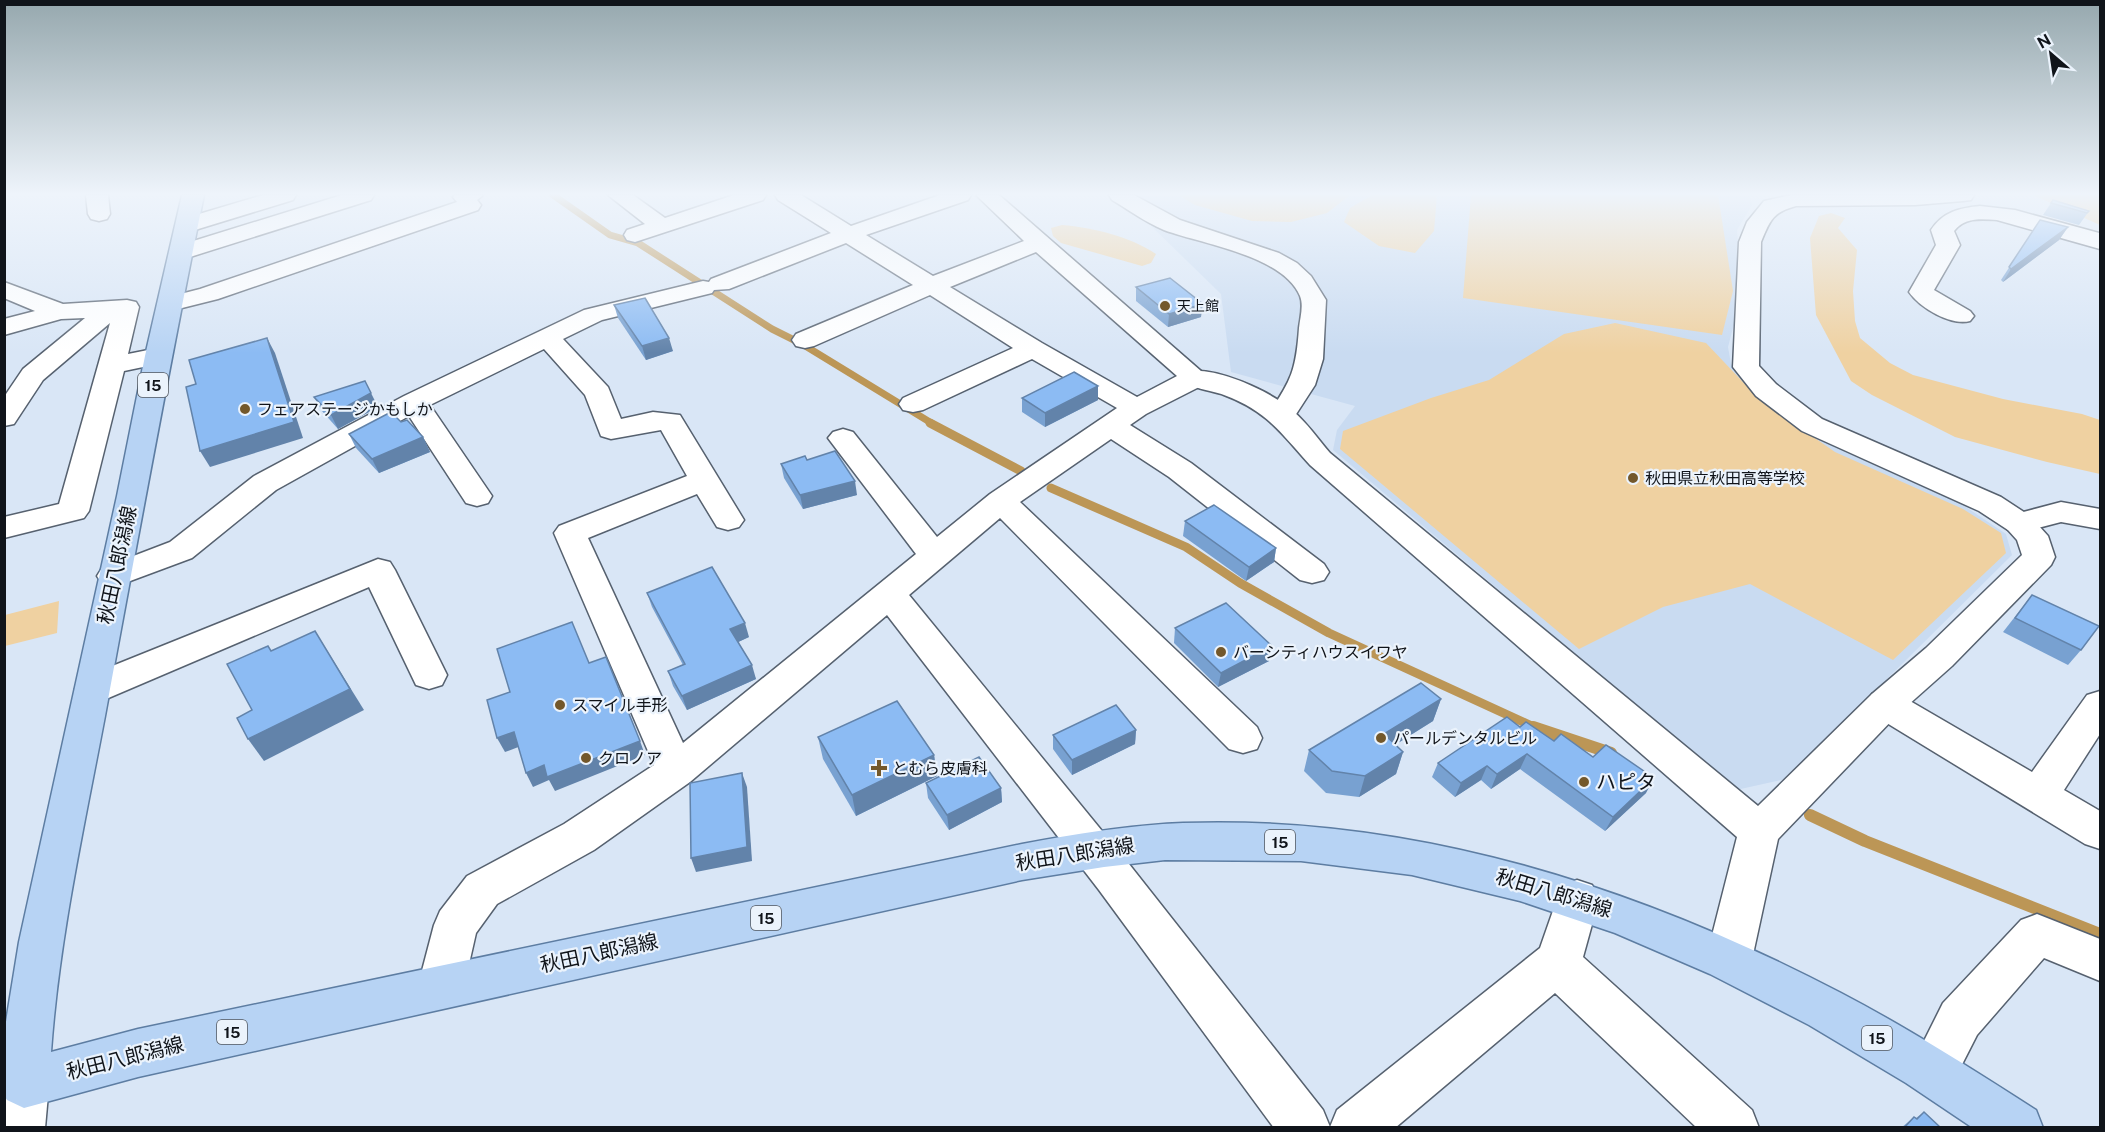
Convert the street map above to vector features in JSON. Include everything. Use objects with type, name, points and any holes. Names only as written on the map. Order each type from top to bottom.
[{"type":"main road","name":"秋田八郎潟線","points":[[183,248],[158,356],[132,496],[41,942],[16,1100],[150,1050],[1022,862],[1092,849],[1161,842],[1239,840],[1350,846],[1406,854],[1466,866],[1632,918],[1729,959],[1822,1007],[1933,1071],[2018,1128]]},
{"type":"street","points":[[170,304],[209,294],[344,248]]},
{"type":"street","points":[[114,576],[181,550],[265,483],[414,402],[593,315],[712,286],[813,248]]},
{"type":"street","points":[[871,248],[1033,349],[1123,417],[1180,470],[1312,572]]},
{"type":"street","points":[[806,340],[1027,248]]},
{"type":"street","points":[[1045,248],[1195,378],[1219,383],[1246,395],[1281,416],[1320,459],[1759,831]]},
{"type":"street","points":[[1242,248],[1270,257],[1288,268],[1313,297],[1311,367],[1304,385],[1281,416]]},
{"type":"street","points":[[1729,959],[1759,831],[1885,704],[1939,657],[2039,557],[2032,536],[2019,523],[1990,504],[1812,425],[1766,390],[1746,367],[1750,248]]},
{"type":"street","points":[[1946,248],[1921,292],[1961,316]]},
{"type":"street","points":[[4,289],[60,312]]},
{"type":"street","points":[[4,327],[60,312],[127,308],[72,511],[4,528]]},
{"type":"street","points":[[4,418],[33,375],[111,309]]},
{"type":"street","points":[[547,337],[598,393],[611,430],[653,421],[670,421],[728,520]]},
{"type":"street","points":[[913,404],[1033,349]]},
{"type":"street","points":[[111,365],[158,356]]},
{"type":"street","points":[[4,384],[33,375]]},
{"type":"street","points":[[441,986],[456,925],[482,890],[579,837],[676,771],[1001,501],[1123,417],[1195,378]]},
{"type":"street","points":[[414,402],[477,496]]},
{"type":"street","points":[[843,438],[934,555]]},
{"type":"street","points":[[676,771],[570,533],[704,480]]},
{"type":"street","points":[[1001,501],[1243,738]]},
{"type":"street","points":[[2019,523],[2061,512],[2100,519]]},
{"type":"street","points":[[93,689],[378,570],[429,675]]},
{"type":"street","points":[[890,595],[1092,849],[1305,1128]]},
{"type":"street","points":[[1885,704],[2100,832]]},
{"type":"street","points":[[2039,794],[2100,705]]},
{"type":"street","points":[[1355,1128],[1556,963],[1562,953],[1577,899]]},
{"type":"street","points":[[1933,1071],[1960,1019],[2037,934],[2100,960]]},
{"type":"street","points":[[1556,963],[1734,1128]]},
{"type":"shaded area","points":[[1078,248],[1146,248],[1156,254],[1151,263],[1142,266]]},
{"type":"shaded area","name":"秋田県立秋田高等学校","points":[[1174,248],[1738,248],[1742,293],[1728,347],[1731,364],[1763,400],[1834,447],[1963,505],[2006,534],[2012,555],[1786,779],[1736,790],[1333,450],[1337,430],[1355,406],[1231,372],[1221,294]]},
{"type":"shaded area","points":[[1388,248],[1419,248],[1415,253]]},
{"type":"shaded area","points":[[1467,248],[1726,248],[1733,291],[1722,335],[1463,298]]},
{"type":"shaded area","points":[[1811,248],[1855,248],[1857,250],[1853,291],[1855,321],[1860,338],[1890,363],[1913,375],[2003,399],[2082,414],[2100,420],[2100,474],[1955,437],[1872,395],[1851,381],[1816,315]]},
{"type":"shaded area","points":[[1615,323],[1706,343],[1760,400],[1835,452],[1963,509],[2001,533],[2006,553],[1893,660],[1750,584],[1663,607],[1579,649],[1340,449],[1343,431],[1431,398],[1489,380],[1564,334]]},
{"type":"shaded area","points":[[59,601],[57,633],[5,646],[5,615]]},
{"type":"building","points":[[2022,248],[2040,248],[2011,269],[2009,267]]},
{"type":"building","points":[[1170,278],[1203,304],[1169,314],[1136,287]]},
{"type":"building","points":[[645,298],[669,338],[642,346],[614,305]]},
{"type":"building","points":[[267,338],[294,422],[200,451],[186,387],[196,384],[189,360]]},
{"type":"building","points":[[1074,372],[1098,386],[1045,413],[1022,398]]},
{"type":"building","points":[[365,381],[371,393],[331,415],[314,397]]},
{"type":"building","points":[[391,412],[401,422],[407,420],[423,437],[372,459],[349,434]]},
{"type":"building","points":[[835,451],[855,481],[800,495],[781,464],[805,456],[807,460]]},
{"type":"building","points":[[1214,505],[1276,548],[1249,567],[1185,521]]},
{"type":"building","points":[[712,567],[745,623],[730,629],[752,665],[682,696],[668,671],[685,664],[647,593]]},
{"type":"building","points":[[2032,595],[2099,626],[2081,650],[2015,618]]},
{"type":"building","name":"バーシティハウスイワヤ","points":[[1226,603],[1272,646],[1221,673],[1175,628]]},
{"type":"building","points":[[572,622],[589,663],[606,657],[640,741],[547,777],[544,765],[526,773],[514,732],[497,738],[487,700],[510,692],[497,649]]},
{"type":"building","points":[[315,631],[350,689],[248,739],[237,718],[252,710],[227,664],[268,646],[271,651]]},
{"type":"building","points":[[1421,683],[1441,699],[1384,734],[1403,752],[1365,776],[1332,771],[1309,750]]},
{"type":"building","name":"とむら皮膚科","points":[[897,701],[934,755],[852,795],[818,737]]},
{"type":"building","points":[[1116,705],[1136,730],[1072,760],[1053,735]]},
{"type":"building","points":[[1507,717],[1520,727],[1526,722],[1554,741],[1561,734],[1593,757],[1606,745],[1654,778],[1613,817],[1527,754],[1497,774],[1487,766],[1461,783],[1438,763]]},
{"type":"building","points":[[979,757],[1001,788],[947,815],[926,783]]},
{"type":"building","points":[[742,773],[747,847],[691,858],[690,783]]},
{"type":"building","points":[[1924,1112],[1941,1128],[1904,1128],[1914,1117],[1917,1119]]},
{"type":"waterway","points":[[646,248],[772,329],[796,341]]},
{"type":"waterway","points":[[807,347],[933,424]]},
{"type":"waterway","points":[[930,423],[1021,471]]},
{"type":"waterway","points":[[1051,488],[1186,547],[1240,583],[1329,633],[1536,728]]},
{"type":"waterway","points":[[1536,728],[1611,753]]},
{"type":"waterway","points":[[1810,815],[1865,841],[2100,934]]},
{"type":"place","name":"天上館","points":[[1165,306]]},
{"type":"place","name":"フェアステージかもしか","points":[[245,409]]},
{"type":"place","name":"秋田県立秋田高等学校","points":[[1633,478]]},
{"type":"place","name":"バーシティハウスイワヤ","points":[[1221,652]]},
{"type":"place","name":"スマイル手形","points":[[560,705]]},
{"type":"place","name":"パールデンタルビル","points":[[1381,738]]},
{"type":"place","name":"クロノア","points":[[586,758]]},
{"type":"place","name":"とむら皮膚科","points":[[879,768]]},
{"type":"place","name":"ハピタ","points":[[1584,782]]}]
